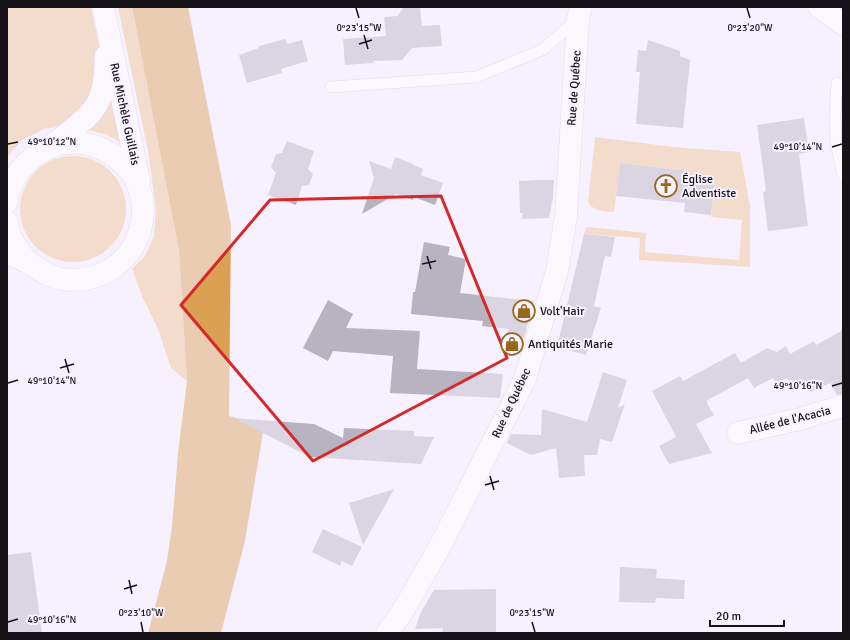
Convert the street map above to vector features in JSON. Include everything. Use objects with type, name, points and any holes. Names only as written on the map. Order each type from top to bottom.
[{"type":"street","name":"Rue Michèle Guillais","points":[[7,252],[29,263],[42,272],[60,279],[78,280],[96,277],[113,269],[125,258],[141,231],[143,215],[142,200],[103,7]]},
{"type":"street","points":[[819,7],[843,24]]},
{"type":"street","name":"Rue de Québec","points":[[387,633],[401,614],[438,550],[525,379],[557,272],[566,216],[580,13]]},
{"type":"street","name":"Rue Michèle Guillais","points":[[7,197],[14,179],[23,166],[76,127],[97,106],[101,95],[105,72],[107,29]]},
{"type":"street","name":"Rue Michèle Guillais","points":[[49,148],[68,143],[89,144],[108,151],[124,164],[136,180],[142,200]]},
{"type":"street","name":"Rue Michèle Guillais","points":[[7,222],[8,231],[16,248],[29,263]]},
{"type":"street","name":"Allée de l'Acacia","points":[[738,433],[800,419],[843,406]]},
{"type":"lane","points":[[331,87],[476,77],[542,50],[580,13]]},
{"type":"lane","points":[[837,83],[835,115],[836,143],[843,175]]},
{"type":"highlighted area","points":[[441,196],[507,358],[313,461],[181,305],[270,200]]},
{"type":"shaded area","points":[[7,7],[91,7],[100,51],[90,99],[65,126],[44,129],[22,140],[7,157]]},
{"type":"shaded area","points":[[118,7],[132,7],[179,251],[187,381],[171,368],[158,329],[142,296],[132,269],[145,256],[154,236],[156,209],[148,151]]},
{"type":"shaded area","points":[[132,7],[188,7],[231,225],[229,416],[264,426],[245,541],[221,633],[148,633],[167,561],[187,381],[179,251]]},
{"type":"shaded area","points":[[114,83],[127,146],[107,135],[88,130]]},
{"type":"shaded area","points":[[595,137],[674,147],[740,152],[750,206],[750,267],[639,260],[640,238],[584,234],[586,228],[589,227],[646,233],[645,252],[739,260],[742,220],[711,217],[715,177],[688,174],[688,171],[620,163],[614,212],[593,208],[588,202]]},
{"type":"shaded area","points":[[73,156],[93,160],[111,171],[122,189],[126,209],[122,229],[111,247],[93,258],[73,262],[53,258],[35,247],[24,229],[20,209],[24,189],[35,171],[53,160]]},
{"type":"building","points":[[404,7],[420,7],[422,26],[440,25],[442,46],[412,48],[402,60],[373,61],[373,63],[345,65],[343,39],[386,36],[384,17],[397,16]]},
{"type":"building","points":[[285,39],[287,44],[302,40],[308,61],[281,69],[282,73],[247,83],[239,55],[259,48],[259,46]]},
{"type":"building","points":[[648,40],[680,51],[680,56],[690,60],[683,128],[636,124],[640,72],[636,72],[638,50],[646,51]]},
{"type":"building","points":[[804,118],[809,152],[799,154],[808,226],[768,231],[763,192],[766,191],[757,125]]},
{"type":"building","points":[[287,141],[314,151],[308,169],[313,174],[309,185],[302,186],[296,205],[268,195],[276,173],[271,167],[276,154],[282,153]]},
{"type":"building","points":[[395,157],[423,169],[421,175],[443,183],[435,205],[414,197],[413,200],[396,194],[362,214],[374,178],[369,161],[391,169]]},
{"type":"building","name":"Église Adventiste","points":[[620,163],[688,171],[688,174],[715,177],[711,215],[684,212],[685,203],[616,196]]},
{"type":"building","points":[[554,180],[553,198],[549,218],[522,219],[523,213],[520,213],[519,181]]},
{"type":"building","points":[[584,234],[615,237],[611,257],[605,256],[594,306],[601,308],[586,355],[557,347]]},
{"type":"building","points":[[424,242],[450,247],[448,255],[466,259],[460,293],[534,301],[524,338],[507,333],[509,329],[482,326],[483,321],[411,314],[413,292],[415,292]]},
{"type":"building","points":[[328,300],[353,314],[346,328],[420,331],[417,369],[503,374],[500,398],[390,393],[393,356],[333,351],[328,361],[303,348]]},
{"type":"building","points":[[843,330],[843,394],[837,395],[830,383],[811,392],[806,382],[793,389],[787,378],[776,384],[773,378],[754,388],[748,378],[706,401],[714,415],[696,424],[712,453],[669,464],[659,446],[676,437],[652,391],[680,376],[683,381],[735,353],[741,363],[767,348],[777,352],[786,346],[790,354],[814,341],[816,345]]},
{"type":"building","points":[[603,372],[627,380],[618,408],[625,404],[612,442],[600,439],[597,455],[584,455],[585,476],[559,478],[556,448],[531,455],[507,443],[511,434],[541,435],[542,409],[587,422]]},
{"type":"building","points":[[234,418],[314,424],[343,438],[344,428],[414,431],[414,436],[434,437],[421,464],[310,457]]},
{"type":"building","points":[[394,489],[363,545],[349,503]]},
{"type":"building","points":[[323,529],[362,547],[352,566],[342,561],[340,566],[312,552]]},
{"type":"building","points":[[31,552],[42,633],[7,633],[7,555]]},
{"type":"building","points":[[620,567],[657,569],[656,578],[685,580],[684,599],[656,598],[655,603],[619,602]]},
{"type":"building","points":[[496,589],[496,633],[442,633],[443,628],[415,629],[421,612],[434,590]]},
{"type":"place","name":"Église Adventiste","points":[[666,186]]},
{"type":"place","name":"Volt'Hair","points":[[524,311]]},
{"type":"place","name":"Antiquités Marie","points":[[512,344]]}]
